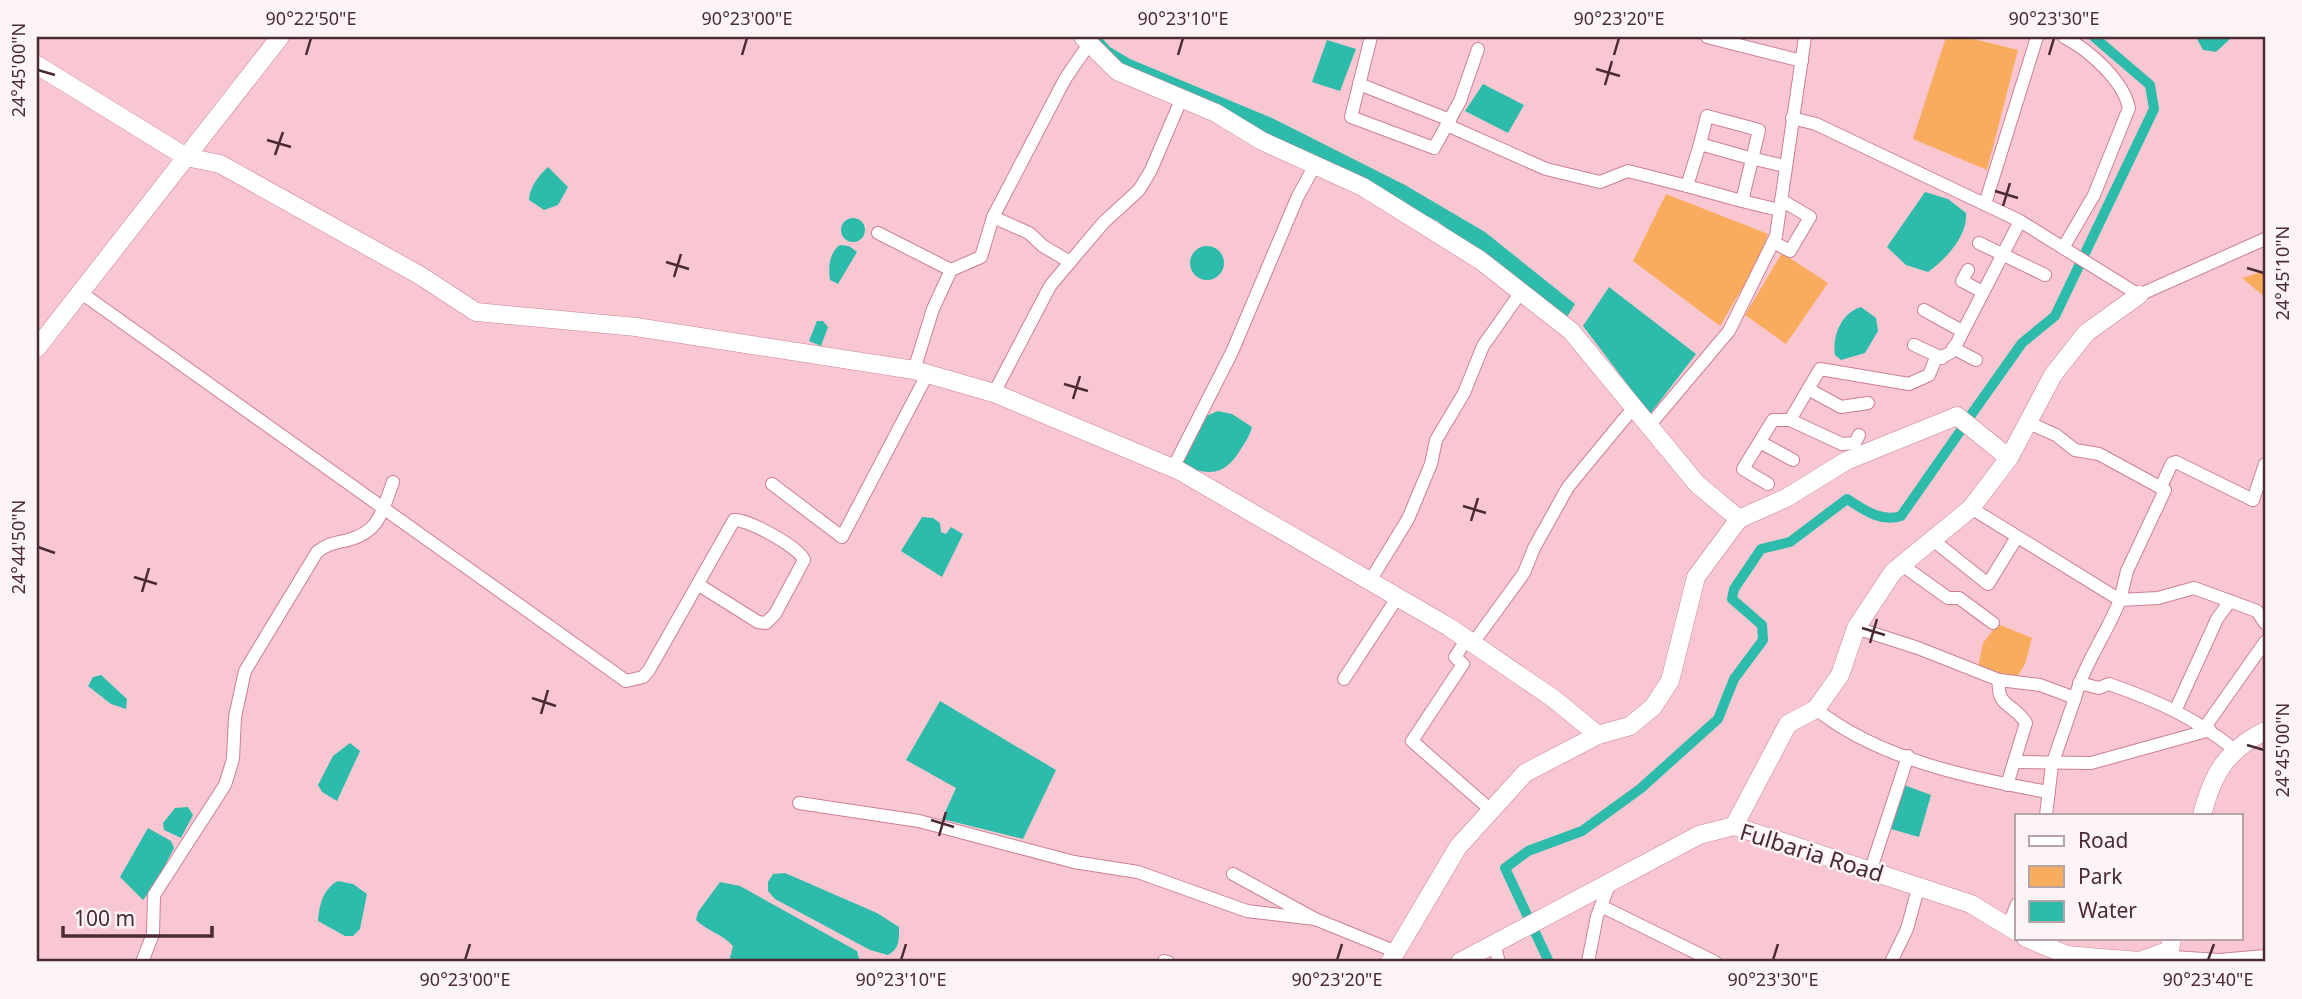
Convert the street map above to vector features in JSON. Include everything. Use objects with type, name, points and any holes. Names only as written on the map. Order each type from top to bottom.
[{"type":"street","points":[[37,348],[280,37]]},
{"type":"street","points":[[1371,37],[1351,117],[1434,148],[1460,101],[1478,49]]},
{"type":"street","points":[[1707,37],[1802,61]]},
{"type":"street","points":[[1649,426],[1729,331],[1773,242],[1805,37]]},
{"type":"street","points":[[1985,204],[2037,37]]},
{"type":"street","points":[[2063,248],[2094,195],[2129,108],[2127,98],[2113,78],[2064,37]]},
{"type":"street","points":[[772,484],[842,537],[921,372],[933,309],[951,270],[963,262],[982,257],[993,217],[1086,40],[1116,71],[1216,113],[1262,141],[1374,195],[1480,260],[1571,331],[1697,484],[1739,519]]},
{"type":"street","points":[[37,65],[186,157],[220,164],[421,276],[476,312],[636,327],[921,372],[994,393],[1172,468],[1470,641],[1554,699],[1598,736]]},
{"type":"street","points":[[1359,84],[1448,122],[1546,169],[1600,182],[1628,171],[1742,201],[1780,205],[1810,217],[1790,251],[1773,242]]},
{"type":"street","points":[[994,393],[1050,286],[1104,222],[1139,190],[1181,100]]},
{"type":"street","points":[[1687,186],[1707,117],[1759,130],[1742,201]]},
{"type":"street","points":[[1792,118],[1816,124],[2020,220],[2138,295]]},
{"type":"street","points":[[1700,144],[1785,166]]},
{"type":"street","points":[[1172,468],[1232,352],[1298,196],[1315,165]]},
{"type":"street","points":[[993,217],[1029,233],[1043,246],[1070,262]]},
{"type":"street","points":[[1790,420],[1820,369],[1909,384],[1929,375],[1935,360],[1942,358],[1953,348],[2020,220]]},
{"type":"street","points":[[878,233],[951,270]]},
{"type":"street","points":[[1734,826],[1788,724],[1816,709],[1840,675],[1856,628],[1893,572],[1971,508],[2009,458],[2053,375],[2086,333],[2138,295],[2265,239]]},
{"type":"street","points":[[1979,243],[2045,275]]},
{"type":"street","points":[[1968,270],[1962,281],[1983,292]]},
{"type":"street","points":[[80,292],[626,681],[643,677],[649,670],[734,520],[745,521],[790,546],[800,552],[804,560],[775,614],[766,623],[758,622],[699,585]]},
{"type":"street","points":[[1370,581],[1408,519],[1431,464],[1436,440],[1464,393],[1483,346],[1521,292]]},
{"type":"street","points":[[1924,310],[1962,331]]},
{"type":"street","points":[[1914,345],[1942,358]]},
{"type":"street","points":[[1953,348],[1976,360]]},
{"type":"street","points":[[1808,390],[1841,407],[1868,403]]},
{"type":"street","points":[[1492,811],[1412,741],[1463,664],[1455,657],[1524,573],[1534,548],[1568,487],[1634,407]]},
{"type":"street","points":[[1233,874],[1392,957],[1458,847],[1525,773],[1598,736],[1630,726],[1659,699],[1670,681],[1696,577],[1739,519],[1786,498],[1846,461],[1957,416],[2009,458]]},
{"type":"street","points":[[1768,484],[1743,469],[1773,420],[1790,420],[1842,444],[1854,443],[1858,435]]},
{"type":"street","points":[[2029,423],[2053,433],[2075,450],[2099,454],[2165,491],[2127,570],[2120,600],[2106,635],[2079,684],[2052,765],[2046,814]]},
{"type":"street","points":[[1760,442],[1793,460]]},
{"type":"street","points":[[2161,487],[2172,463],[2176,462],[2253,500],[2265,464]]},
{"type":"street","points":[[142,962],[153,934],[154,895],[225,785],[233,759],[235,717],[245,671],[317,552],[327,544],[365,535],[374,528],[393,482]]},
{"type":"street","points":[[1971,508],[2120,600],[2158,598],[2194,588],[2256,611],[2265,623]]},
{"type":"street","points":[[1934,541],[1988,584],[2017,537]]},
{"type":"street","points":[[1902,565],[1948,598],[1959,598],[1993,623]]},
{"type":"street","points":[[1344,679],[1397,598]]},
{"type":"street","points":[[2176,709],[2217,620],[2230,601]]},
{"type":"street","points":[[1856,628],[1918,648],[1999,680],[2040,685],[2076,698]]},
{"type":"street","points":[[2014,762],[2080,764],[2114,758],[2208,729],[2265,642]]},
{"type":"street","points":[[1999,680],[1998,693],[2003,702],[2026,723],[2007,785]]},
{"type":"street","points":[[2079,684],[2099,688],[2109,684],[2176,709],[2234,749]]},
{"type":"street","points":[[1816,709],[1844,731],[1908,756],[2007,785],[2049,792]]},
{"type":"street","points":[[2202,814],[2209,789],[2234,749],[2265,731]]},
{"type":"street","points":[[1871,869],[1908,756]]},
{"type":"street","points":[[799,803],[919,821],[1074,862],[1138,872],[1247,911],[1315,919]]},
{"type":"street","name":"Fulbaria Road","points":[[1460,962],[1699,835],[1734,826],[1971,904],[2012,929]]},
{"type":"street","points":[[1588,962],[1601,906],[1610,883]]},
{"type":"street","points":[[1891,962],[1907,929],[1919,885]]},
{"type":"street","points":[[1601,906],[1718,962]]},
{"type":"street","points":[[2031,940],[2067,955],[2100,960],[2140,961],[2171,944],[2173,957],[2219,960],[2265,956]]},
{"type":"street","points":[[1494,944],[1499,962]]},
{"type":"green space","points":[[1946,37],[1966,37],[2018,50],[1987,170],[1913,139]]},
{"type":"green space","points":[[1666,194],[1768,234],[1759,260],[1720,326],[1633,261]]},
{"type":"green space","points":[[1782,253],[1828,283],[1786,344],[1745,315]]},
{"type":"green space","points":[[2265,271],[2265,297],[2242,278]]},
{"type":"green space","points":[[1998,624],[2032,638],[2025,664],[2017,677],[2005,677],[1978,667],[1983,643]]},
{"type":"water","points":[[1092,37],[1101,37],[1110,47],[1130,59],[1272,118],[1405,185],[1485,232],[1575,304],[1567,317],[1437,221],[1116,62]]},
{"type":"water","points":[[2196,37],[2232,37],[2216,52],[2203,50]]},
{"type":"water","points":[[1327,40],[1356,49],[1340,91],[1312,82]]},
{"type":"water","points":[[1483,84],[1524,105],[1508,133],[1465,111]]},
{"type":"water","points":[[548,167],[568,187],[558,205],[544,210],[529,200],[535,182]]},
{"type":"water","points":[[1925,192],[1948,199],[1966,213],[1966,222],[1959,239],[1948,254],[1928,272],[1906,265],[1887,247]]},
{"type":"water","points":[[853,218],[864,225],[865,230],[858,241],[853,242],[842,235],[841,230],[848,219]]},
{"type":"water","points":[[840,245],[849,246],[857,252],[838,284],[830,280],[829,265],[831,256]]},
{"type":"water","points":[[1207,246],[1219,251],[1224,263],[1219,275],[1207,280],[1195,275],[1190,263],[1195,251]]},
{"type":"water","points":[[1609,287],[1696,354],[1650,414],[1583,326]]},
{"type":"water","points":[[1861,307],[1876,318],[1878,331],[1865,353],[1841,360],[1835,355],[1834,348],[1839,326],[1848,314]]},
{"type":"water","points":[[817,321],[823,321],[828,327],[821,346],[809,341]]},
{"type":"water","points":[[1218,411],[1232,414],[1252,427],[1239,452],[1227,466],[1214,472],[1199,471],[1181,465],[1206,416]]},
{"type":"water","points":[[922,517],[933,518],[940,523],[941,532],[946,534],[951,527],[963,534],[942,577],[901,551]]},
{"type":"water","points":[[101,675],[127,699],[126,709],[111,704],[88,686],[93,677]]},
{"type":"water","points":[[940,701],[1056,770],[1023,839],[942,819],[956,788],[906,760]]},
{"type":"water","points":[[350,743],[360,751],[337,801],[322,792],[318,785],[333,756]]},
{"type":"water","points":[[1904,785],[1931,795],[1919,837],[1891,829]]},
{"type":"water","points":[[188,807],[193,815],[181,838],[164,830],[163,823],[175,808]]},
{"type":"water","points":[[148,828],[171,841],[174,848],[154,886],[143,900],[120,877]]},
{"type":"water","points":[[785,873],[877,913],[899,927],[899,940],[895,950],[888,955],[870,950],[775,899],[768,891],[768,882],[773,874]]},
{"type":"water","points":[[338,881],[353,884],[367,894],[360,929],[353,936],[345,936],[318,921],[323,898],[329,888]]},
{"type":"water","points":[[720,882],[740,886],[857,951],[860,962],[729,962],[733,946],[696,920],[698,912]]},
{"type":"waterway","points":[[1971,415],[2022,343],[2055,316],[2154,109],[2150,85],[2094,37]]},
{"type":"waterway","points":[[1549,962],[1505,868],[1528,851],[1582,831],[1640,789],[1718,719],[1734,679],[1763,640],[1762,625],[1732,599],[1734,589],[1761,549],[1790,542],[1847,499],[1879,516],[1901,516],[1961,430]]}]
